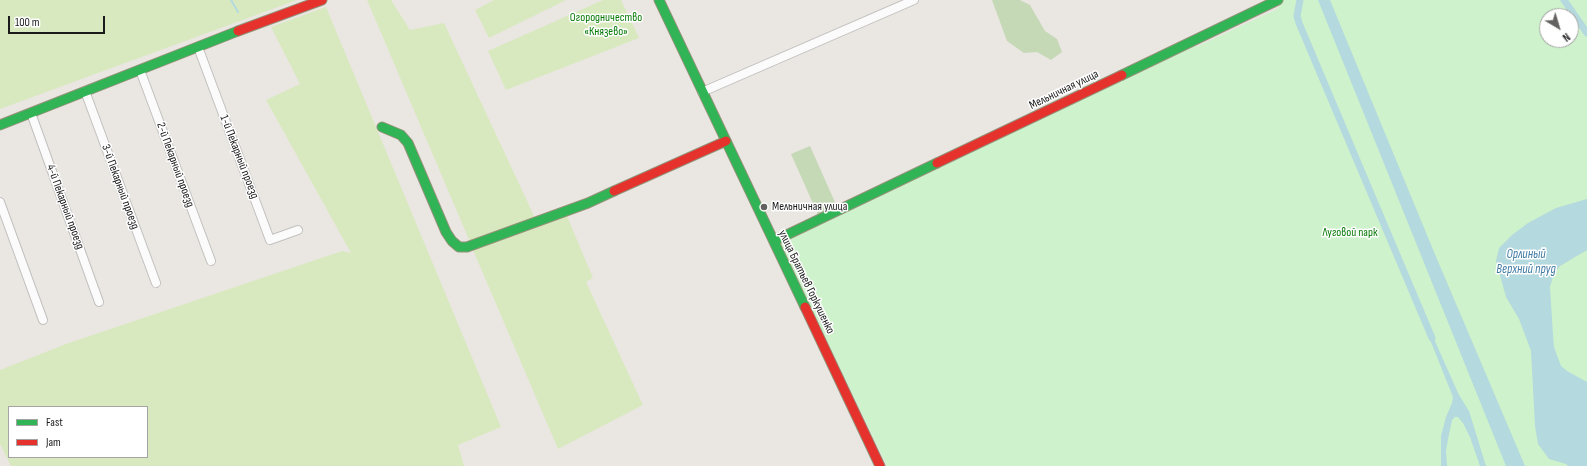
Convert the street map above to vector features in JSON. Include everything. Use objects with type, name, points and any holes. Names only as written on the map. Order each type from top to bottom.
[{"type":"street","points":[[0,125],[198,46],[322,0]]},
{"type":"street","name":"улица Братьев Горкушенко","points":[[659,0],[880,466]]},
{"type":"street","points":[[702,92],[914,0]]},
{"type":"street","name":"Мельничная улица","points":[[774,241],[1278,0]]},
{"type":"street","name":"1-й Пекарный проезд","points":[[198,46],[270,240],[298,230]]},
{"type":"street","name":"2-й Пекарный проезд","points":[[140,70],[211,261]]},
{"type":"street","name":"3-й Пекарный проезд","points":[[85,91],[156,283]]},
{"type":"street","name":"4-й Пекарный проезд","points":[[31,112],[99,302]]},
{"type":"street","points":[[382,127],[401,135],[408,143],[446,232],[459,247],[467,247],[588,203],[726,141]]},
{"type":"street","points":[[0,202],[43,320]]},
{"type":"green space","points":[[0,0],[297,0],[0,109]]},
{"type":"green space","points":[[367,0],[391,0],[410,30],[444,23],[535,218],[470,242]]},
{"type":"green space","points":[[494,0],[566,0],[489,38],[475,10]]},
{"type":"green space","name":"Огородничество «Князево»","points":[[603,0],[621,0],[639,38],[506,90],[488,51]]},
{"type":"green space","points":[[992,0],[1020,0],[1030,5],[1045,31],[1057,39],[1062,52],[1051,60],[1037,52],[1024,53],[1007,41]]},
{"type":"green space","name":"Луговой парк","points":[[1283,0],[1587,0],[1587,466],[887,466],[819,324],[778,244],[1194,43],[1196,47],[1277,9]]},
{"type":"green space","points":[[326,7],[501,427],[458,445],[464,466],[11,466],[0,444],[0,370],[66,344],[342,251],[351,253],[266,100],[300,84],[271,27]]},
{"type":"green space","points":[[810,146],[838,209],[819,217],[791,154]]},
{"type":"green space","points":[[567,216],[593,278],[586,282],[643,405],[558,449],[473,250]]},
{"type":"water","points":[[1318,0],[1330,0],[1434,252],[1525,466],[1506,466]]},
{"type":"water","name":"Орлиный Верхний пруд","points":[[1587,199],[1587,250],[1560,266],[1554,273],[1550,287],[1554,347],[1561,366],[1587,382],[1587,466],[1568,466],[1549,459],[1538,444],[1535,426],[1531,351],[1519,319],[1506,297],[1496,261],[1499,248],[1512,235],[1528,223],[1556,208]]},
{"type":"water","points":[[1430,330],[1459,395],[1469,411],[1486,466],[1480,466],[1470,437],[1463,423],[1458,417],[1455,417],[1452,420],[1446,451],[1447,466],[1441,466],[1441,436],[1453,397],[1427,332]]},
{"type":"waterway","points":[[231,0],[238,12]]},
{"type":"waterway","points":[[1300,0],[1297,16],[1299,23],[1432,338]]},
{"type":"waterway","points":[[1564,0],[1587,33]]},
{"type":"traffic: fast","points":[[659,0],[805,307]]},
{"type":"traffic: fast","points":[[1122,75],[1278,0]]},
{"type":"traffic: fast","points":[[0,125],[238,31]]},
{"type":"traffic: fast","points":[[382,127],[401,135],[408,143],[446,232],[452,241],[459,247],[467,247],[588,203],[614,191]]},
{"type":"traffic: fast","points":[[774,241],[937,163]]},
{"type":"traffic: jam","points":[[238,31],[322,0]]},
{"type":"traffic: jam","points":[[937,163],[1122,75]]},
{"type":"traffic: jam","points":[[614,191],[726,141]]},
{"type":"traffic: jam","points":[[805,307],[880,466]]},
{"type":"place","name":"Мельничная улица","points":[[764,207]]}]
